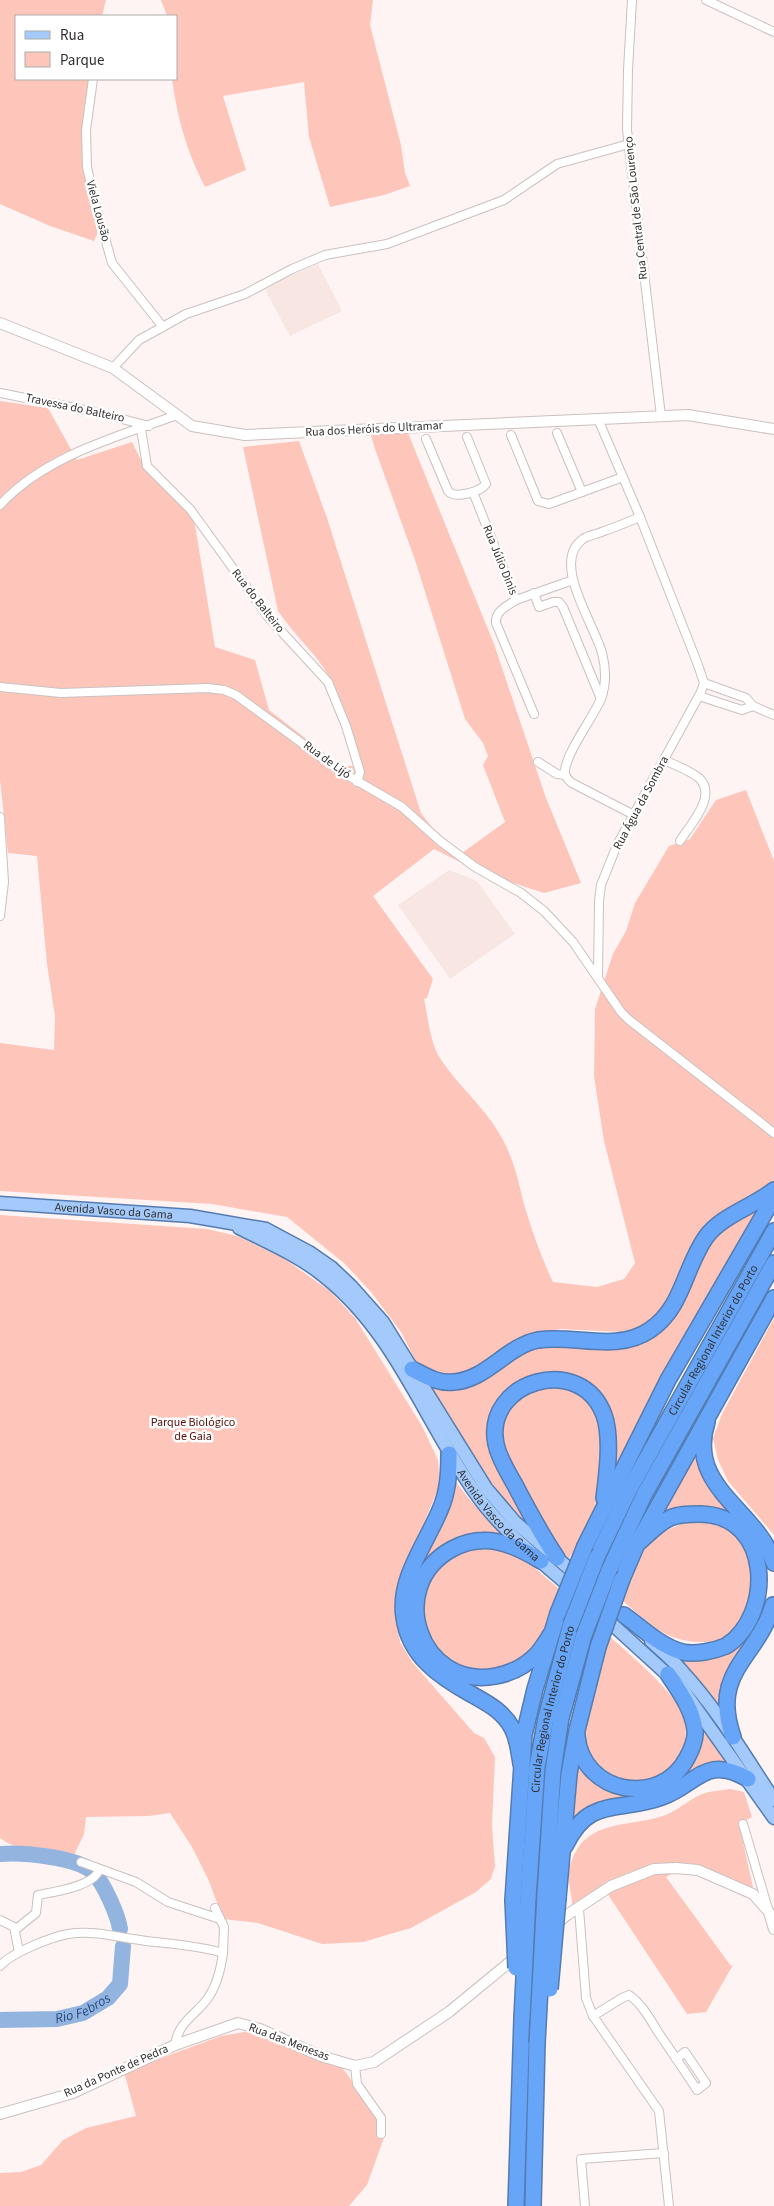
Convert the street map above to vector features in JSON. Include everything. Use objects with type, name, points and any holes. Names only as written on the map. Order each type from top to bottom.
[{"type":"highway","points":[[412,1368],[445,1383],[456,1382],[468,1380],[521,1347],[536,1341],[556,1339],[619,1342],[636,1338],[650,1330],[664,1318],[677,1302],[693,1260],[706,1237],[720,1223],[763,1199],[774,1190]]},
{"type":"highway","points":[[516,2206],[522,2018],[516,2001],[516,1966],[520,1899],[521,1764],[524,1735],[558,1613],[602,1508],[668,1380],[774,1197]]},
{"type":"highway","name":"Circular Regional Interior do Porto","points":[[520,1899],[537,1767],[546,1718],[571,1624],[597,1557],[629,1490],[774,1230]]},
{"type":"highway","name":"Circular Regional Interior do Porto","points":[[533,2206],[537,2043],[545,1896],[553,1771],[561,1718],[584,1635],[610,1568],[644,1496],[774,1263]]},
{"type":"highway","points":[[537,2043],[546,2025],[569,1774],[577,1730],[598,1647],[622,1578],[637,1544],[712,1406],[774,1298]]},
{"type":"highway","points":[[557,1558],[537,1527],[501,1460],[496,1442],[496,1426],[500,1412],[509,1399],[520,1389],[542,1380],[573,1382],[586,1389],[597,1401],[605,1416],[608,1433],[602,1508]]},
{"type":"highway","points":[[712,1406],[706,1426],[705,1445],[705,1460],[710,1474],[718,1489],[746,1517],[769,1546],[774,1563]]},
{"type":"highway","points":[[449,1454],[447,1489],[440,1511],[413,1565],[405,1593],[403,1617],[418,1655],[431,1668],[500,1712],[512,1727],[518,1742],[521,1764]]},
{"type":"highway","points":[[624,1615],[664,1644],[676,1650],[682,1652],[717,1650],[733,1642],[746,1632],[759,1614],[767,1586],[765,1568],[752,1539],[737,1526],[725,1519],[707,1514],[688,1514],[671,1518],[656,1527],[637,1544]]},
{"type":"highway","points":[[541,1561],[522,1549],[498,1540],[481,1540],[461,1544],[442,1555],[426,1572],[416,1595],[415,1615],[420,1632],[429,1650],[440,1663],[455,1672],[470,1677],[489,1678],[507,1674],[525,1665],[538,1653],[551,1634]]},
{"type":"highway","points":[[733,1737],[728,1725],[725,1700],[729,1682],[764,1627],[774,1601]]},
{"type":"highway","points":[[577,1730],[578,1740],[586,1762],[608,1783],[624,1789],[643,1789],[659,1785],[673,1777],[684,1764],[693,1748],[695,1730],[690,1709],[668,1674]]},
{"type":"highway","points":[[561,1854],[578,1824],[588,1815],[603,1808],[662,1797],[710,1770],[725,1769],[748,1778]]},
{"type":"main road","name":"Avenida Vasco da Gama","points":[[0,1203],[190,1216],[266,1229],[309,1252],[332,1268],[357,1292],[383,1322],[486,1488],[515,1522],[624,1615],[681,1670],[733,1737],[774,1800]]},
{"type":"main road","name":"Avenida Vasco da Gama","points":[[226,1222],[304,1261],[326,1277],[360,1308],[392,1355],[449,1454],[477,1495],[492,1513],[541,1561],[668,1674],[694,1702],[774,1818]]},
{"type":"street","name":"Rua Central de São Lourenço","points":[[632,0],[628,70],[629,144],[661,416]]},
{"type":"street","points":[[706,0],[774,32]]},
{"type":"street","name":"Viela Lousão","points":[[93,80],[86,130],[87,168],[112,263],[163,327]]},
{"type":"street","points":[[113,368],[132,346],[186,314],[245,294],[292,268],[325,256],[387,244],[504,200],[558,164],[629,144]]},
{"type":"street","name":"Rua dos Heróis do Ultramar","points":[[0,323],[113,368],[177,416],[198,428],[245,435],[699,415],[774,429]]},
{"type":"street","name":"Travessa do Balteiro","points":[[0,393],[96,412],[149,426]]},
{"type":"street","points":[[0,505],[26,482],[44,470],[76,454],[177,416]]},
{"type":"street","points":[[598,419],[640,517],[704,683],[746,698],[753,706],[774,715]]},
{"type":"street","name":"Rua do Balteiro","points":[[141,429],[147,466],[190,509],[269,618],[328,682],[346,726],[360,772],[357,782]]},
{"type":"street","points":[[557,433],[582,492]]},
{"type":"street","points":[[511,435],[538,501],[549,504],[623,476]]},
{"type":"street","points":[[426,439],[448,492],[452,494],[473,492],[484,487],[486,482],[467,437]]},
{"type":"street","name":"Rua Júlio Dinis","points":[[473,492],[516,600],[573,580]]},
{"type":"street","points":[[565,775],[565,770],[574,749],[601,699],[605,672],[602,652],[573,580],[570,564],[571,554],[583,538],[640,517]]},
{"type":"street","points":[[534,593],[539,607],[559,602],[563,607],[601,699]]},
{"type":"street","points":[[516,600],[500,612],[495,619],[534,714]]},
{"type":"street","name":"Rua Água da Sombra","points":[[598,976],[598,911],[601,885],[618,846],[699,696],[704,683]]},
{"type":"street","name":"Rua de Lijó","points":[[0,687],[61,693],[207,688],[224,690],[236,695],[357,782],[402,807],[440,841],[468,862],[521,893],[544,911],[564,931],[598,976]]},
{"type":"street","points":[[699,696],[742,710],[753,706]]},
{"type":"street","points":[[664,760],[697,777],[704,786],[705,800],[680,841]]},
{"type":"street","points":[[538,762],[557,774],[565,775],[572,783],[634,815]]},
{"type":"street","points":[[0,817],[4,893],[0,916]]},
{"type":"street","points":[[598,976],[621,1012],[628,1019],[774,1134]]},
{"type":"street","points":[[743,1824],[774,1929]]},
{"type":"street","points":[[81,1862],[98,1871],[116,1873],[136,1882],[168,1902],[220,1919]]},
{"type":"street","points":[[381,2134],[381,2118],[357,2084],[355,2066],[374,2062],[449,2012],[506,1963],[567,1915],[611,1886],[654,1869],[698,1870],[754,1894],[769,1912]]},
{"type":"street","points":[[15,1930],[36,1913],[38,1895],[92,1880],[98,1871]]},
{"type":"street","points":[[175,2045],[177,2033],[209,1996],[221,1968],[224,1927],[215,1908]]},
{"type":"street","points":[[579,1908],[586,1998],[593,2016],[660,2112],[669,2206]]},
{"type":"street","points":[[0,1920],[15,1930],[20,1952]]},
{"type":"street","points":[[0,1966],[3,1960],[67,1934],[86,1933],[191,1947],[223,1954]]},
{"type":"street","points":[[593,2016],[629,1995],[636,2000],[697,2090],[706,2083],[685,2052],[676,2058]]},
{"type":"street","name":"Rua das Menesas","points":[[175,2045],[238,2023],[260,2030],[321,2056],[355,2066]]},
{"type":"street","name":"Rua da Ponte de Pedra","points":[[0,2114],[73,2093],[175,2045]]},
{"type":"street","points":[[585,2206],[581,2159],[664,2153]]},
{"type":"shaded area","points":[[318,264],[342,311],[290,336],[265,290],[284,279]]},
{"type":"shaded area","points":[[449,870],[477,881],[515,934],[450,979],[398,905]]},
{"type":"green space","points":[[0,0],[106,0],[102,15],[15,15],[15,80],[93,80],[82,161],[87,188],[102,224],[94,241],[50,226],[0,204]]},
{"type":"green space","points":[[161,0],[373,0],[370,25],[401,145],[405,173],[410,186],[384,195],[330,207],[309,137],[304,82],[223,96],[246,170],[205,187],[188,147],[174,94],[172,80],[178,80],[178,15],[167,15]]},
{"type":"green space","points":[[0,401],[48,408],[77,460],[132,442],[144,466],[154,479],[194,519],[215,647],[255,660],[269,710],[341,766],[359,766],[344,710],[330,678],[318,660],[278,611],[243,447],[299,441],[327,518],[421,813],[455,858],[505,822],[483,765],[488,756],[483,743],[465,719],[415,560],[370,432],[408,433],[494,644],[546,798],[581,883],[544,893],[480,872],[434,849],[373,896],[433,979],[427,998],[424,999],[434,1045],[440,1058],[492,1122],[506,1146],[534,1234],[553,1282],[597,1287],[624,1279],[635,1263],[604,1141],[594,1076],[595,1009],[613,954],[626,931],[635,903],[669,846],[690,839],[716,800],[746,790],[774,861],[774,1188],[716,1219],[668,1311],[639,1328],[621,1332],[561,1329],[526,1335],[481,1365],[454,1378],[428,1370],[415,1360],[401,1332],[371,1292],[344,1263],[287,1217],[212,1204],[0,1191],[0,1043],[54,1050],[55,1017],[47,964],[37,856],[8,853],[0,780]]},
{"type":"green space","points":[[761,1206],[613,1477],[598,1396],[536,1375],[490,1427],[530,1529],[493,1490],[428,1386],[429,1383],[444,1388],[458,1388],[471,1384],[485,1378],[525,1353],[539,1348],[571,1345],[620,1347],[650,1340],[663,1330],[675,1315],[697,1262],[710,1243],[724,1229]]},
{"type":"green space","name":"Parque Biológico de Gaia","points":[[0,1215],[207,1229],[237,1236],[283,1258],[330,1291],[355,1318],[422,1426],[438,1460],[440,1484],[403,1574],[395,1612],[400,1642],[412,1662],[474,1733],[484,1738],[495,1757],[492,1825],[495,1866],[491,1879],[476,1892],[411,1928],[363,1942],[322,1944],[258,1923],[223,1919],[209,1881],[192,1847],[170,1813],[149,1816],[86,1817],[84,1834],[74,1855],[59,1850],[19,1847],[0,1838]]},
{"type":"green space","points":[[774,1318],[774,1535],[728,1481],[718,1460],[713,1438],[722,1414]]},
{"type":"green space","points":[[541,1386],[556,1387],[578,1394],[589,1404],[596,1417],[601,1434],[601,1471],[595,1506],[589,1524],[569,1559],[556,1544],[502,1448],[502,1426],[509,1410],[522,1396]]},
{"type":"green space","points":[[700,1442],[739,1521],[659,1521]]},
{"type":"green space","points":[[456,1482],[506,1539],[491,1537],[418,1574],[446,1515]]},
{"type":"green space","points":[[692,1521],[720,1526],[746,1541],[759,1602],[723,1641],[691,1641],[668,1635],[657,1629],[623,1601],[632,1572],[645,1549],[664,1532]]},
{"type":"green space","points":[[482,1547],[504,1547],[521,1556],[559,1589],[543,1635],[527,1657],[518,1664],[509,1667],[471,1671],[451,1663],[439,1652],[430,1639],[425,1624],[423,1608],[425,1592],[431,1578],[441,1565],[460,1553]]},
{"type":"green space","points":[[752,1635],[720,1710],[696,1677],[674,1656],[733,1649]]},
{"type":"green space","points":[[609,1636],[654,1676],[675,1701],[686,1723],[685,1739],[679,1759],[668,1772],[652,1780],[634,1781],[616,1776],[600,1766],[589,1749],[584,1724]]},
{"type":"green space","points":[[700,1720],[731,1767],[676,1786],[583,1813],[570,1823],[577,1756],[601,1784],[670,1784],[687,1773],[698,1751]]},
{"type":"green space","points":[[730,1789],[744,1792],[752,1817],[739,1824],[754,1892],[690,1863],[666,1877],[731,1966],[733,1965],[706,2012],[687,2014],[605,1890],[572,1907],[569,1872],[574,1855],[582,1843],[593,1834],[618,1825],[663,1816],[700,1795]]},
{"type":"green space","points":[[250,2031],[340,2065],[379,2116],[385,2135],[367,2185],[349,2206],[0,2206],[0,2173],[21,2172],[41,2165],[63,2140],[86,2128],[136,2116],[124,2072],[221,2036]]},
{"type":"waterway","name":"Rio Febros","points":[[0,1854],[21,1854],[63,1859],[87,1868],[98,1878],[106,1892],[120,1929]]},
{"type":"waterway","name":"Rio Febros","points":[[0,2020],[57,2019],[83,2013],[108,1998],[120,1984],[123,1946]]}]
